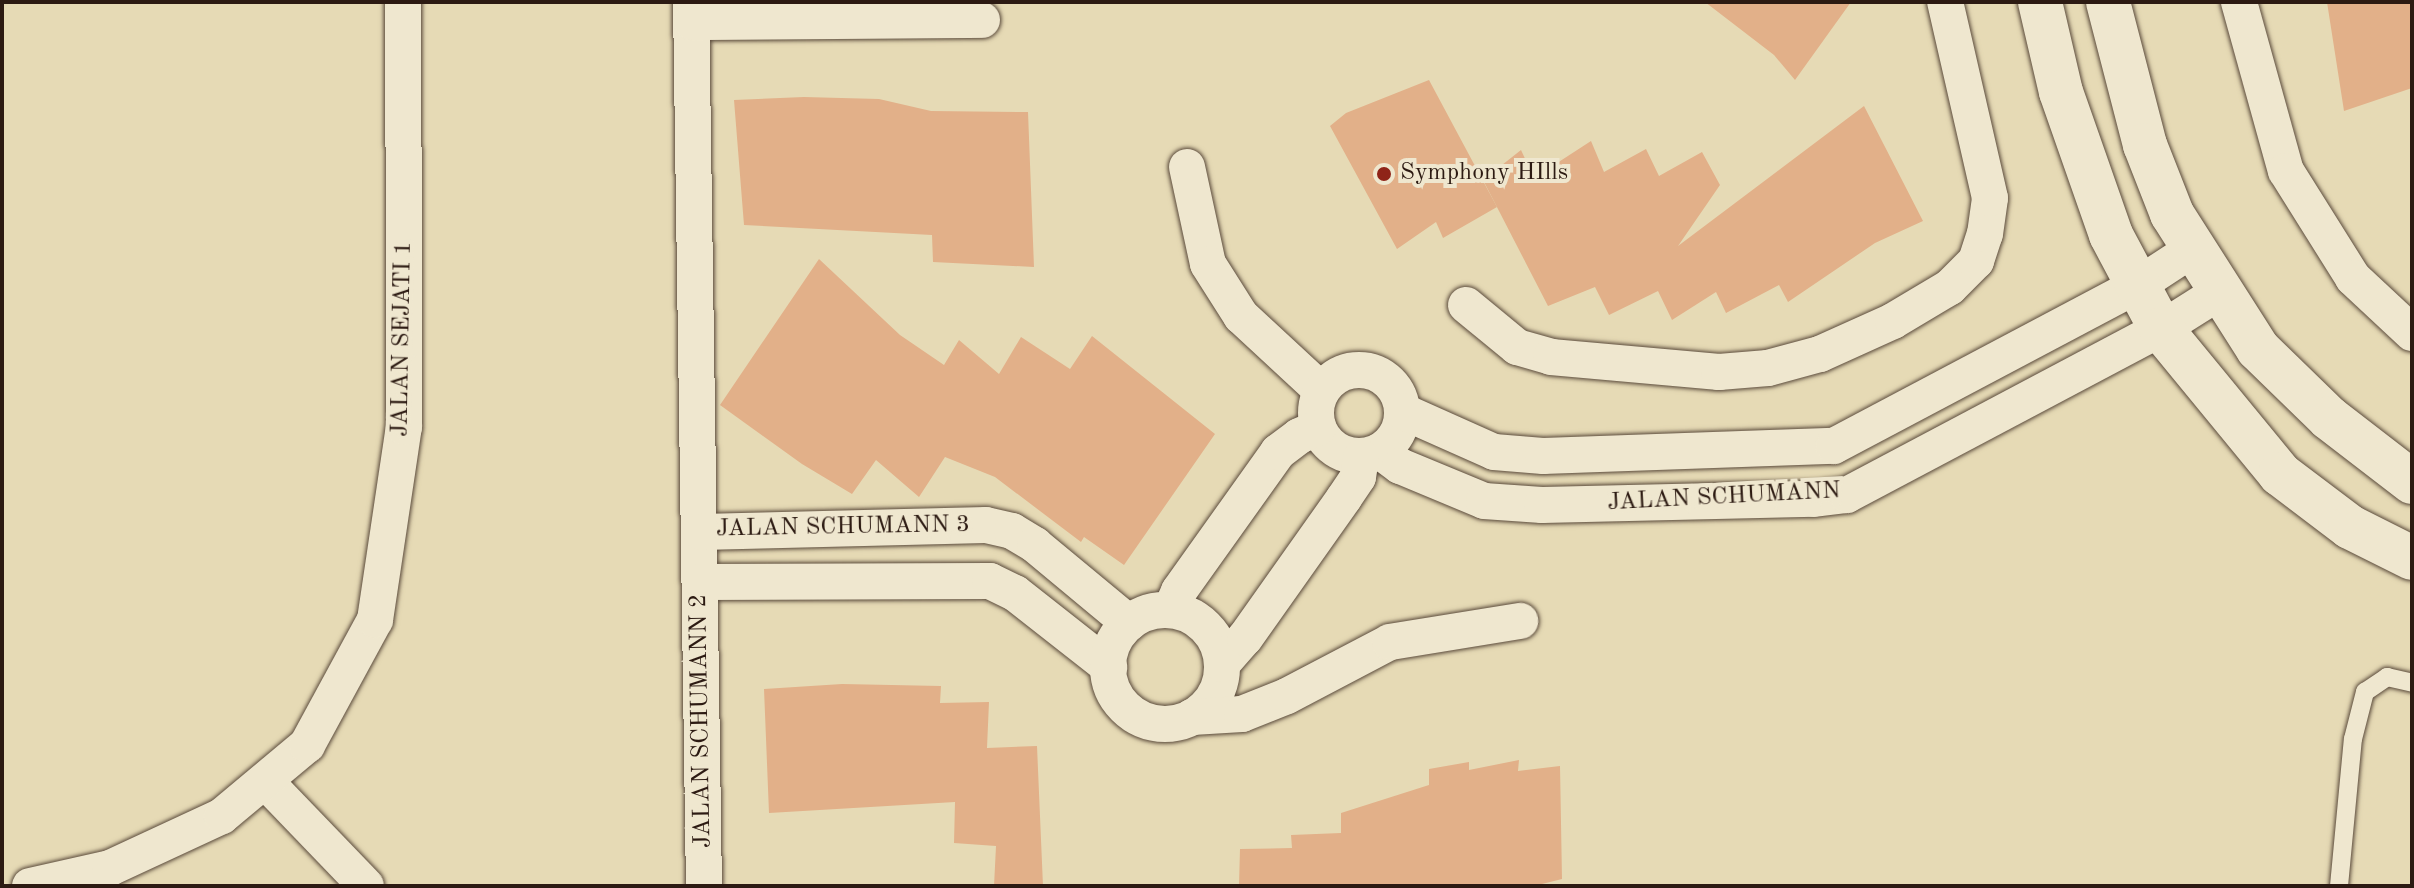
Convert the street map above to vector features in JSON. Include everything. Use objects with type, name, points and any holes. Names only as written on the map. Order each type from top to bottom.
[{"type":"street","name":"JALAN SEJATI 1","points":[[30,886],[110,868],[222,816],[307,745],[375,620],[404,427],[403,2]]},
{"type":"street","points":[[1466,305],[1517,347],[1551,357],[1719,372],[1768,368],[1820,354],[1904,314],[1950,287],[1976,261],[1985,234],[1990,198],[1945,2]]},
{"type":"street","points":[[2040,2],[2061,92],[2111,235],[2161,329],[2280,474],[2350,527],[2412,558]]},
{"type":"street","points":[[2108,2],[2145,145],[2172,214],[2193,249],[2258,349],[2329,418],[2412,482]]},
{"type":"street","points":[[2239,2],[2286,171],[2353,278],[2412,333]]},
{"type":"street","points":[[692,12],[982,20]]},
{"type":"street","name":"JALAN SCHUMANN 2","points":[[692,12],[704,886]]},
{"type":"street","points":[[1187,167],[1208,264],[1241,316],[1322,391]]},
{"type":"street","name":"JALAN SCHUMANN","points":[[1402,411],[1494,452],[1543,456],[1834,446],[2138,285],[2193,249]]},
{"type":"street","name":"JALAN SCHUMANN","points":[[1318,428],[1333,448],[1346,456],[1370,454],[1484,501],[1557,505],[1814,499],[1847,495],[2161,329],[2221,291]]},
{"type":"street","points":[[1171,609],[1179,591],[1278,452],[1299,436],[1318,428],[1317,403],[1332,379],[1345,372],[1375,372],[1398,392],[1402,411],[1397,435],[1370,454],[1344,498],[1245,638],[1222,664]]},
{"type":"street","name":"JALAN SCHUMANN 3","points":[[701,557],[986,525],[1012,531],[1035,545],[1129,623]]},
{"type":"street","name":"JALAN SCHUMANN 3","points":[[986,525],[990,581]]},
{"type":"street","points":[[701,557],[990,581],[1015,593],[1109,667]]},
{"type":"street","points":[[1192,717],[1212,701],[1220,685],[1222,664],[1214,636],[1203,623],[1171,609],[1154,610],[1129,623],[1114,641],[1109,667],[1116,697],[1128,712],[1146,722],[1165,725],[1192,717],[1242,714],[1287,696],[1390,642],[1520,621]]},
{"type":"street","points":[[266,782],[366,886]]},
{"type":"lane","points":[[2339,886],[2353,739],[2365,692],[2387,677],[2412,683]]},
{"type":"building","points":[[1705,2],[1851,2],[1795,80],[1774,55]]},
{"type":"building","points":[[2327,2],[2412,2],[2412,88],[2344,111]]},
{"type":"building","points":[[1429,80],[1497,207],[1443,238],[1436,222],[1397,249],[1330,126],[1346,113]]},
{"type":"building","points":[[804,97],[879,99],[931,111],[1028,112],[1034,267],[933,262],[932,235],[744,225],[734,100]]},
{"type":"building","points":[[1864,106],[1923,221],[1875,243],[1788,302],[1779,285],[1726,313],[1716,292],[1672,320],[1658,291],[1609,315],[1595,287],[1548,306],[1483,180],[1521,150],[1534,178],[1591,141],[1604,172],[1646,149],[1659,176],[1702,152],[1720,185],[1678,246]]},
{"type":"building","points":[[819,259],[900,335],[944,365],[959,340],[999,374],[1021,337],[1070,369],[1092,336],[1215,434],[1124,565],[1084,537],[1081,542],[995,477],[945,457],[919,497],[876,460],[852,494],[802,464],[720,405]]},
{"type":"building","points":[[842,684],[941,686],[940,703],[989,702],[987,748],[1037,746],[1043,886],[994,886],[996,846],[954,843],[955,802],[769,813],[764,689]]},
{"type":"building","points":[[1519,760],[1518,771],[1560,766],[1562,879],[1534,886],[1239,886],[1240,849],[1292,848],[1291,835],[1341,833],[1341,813],[1429,785],[1429,769],[1469,762],[1469,770]]},
{"type":"place","name":"Symphony HIlls","points":[[1384,174]]}]
